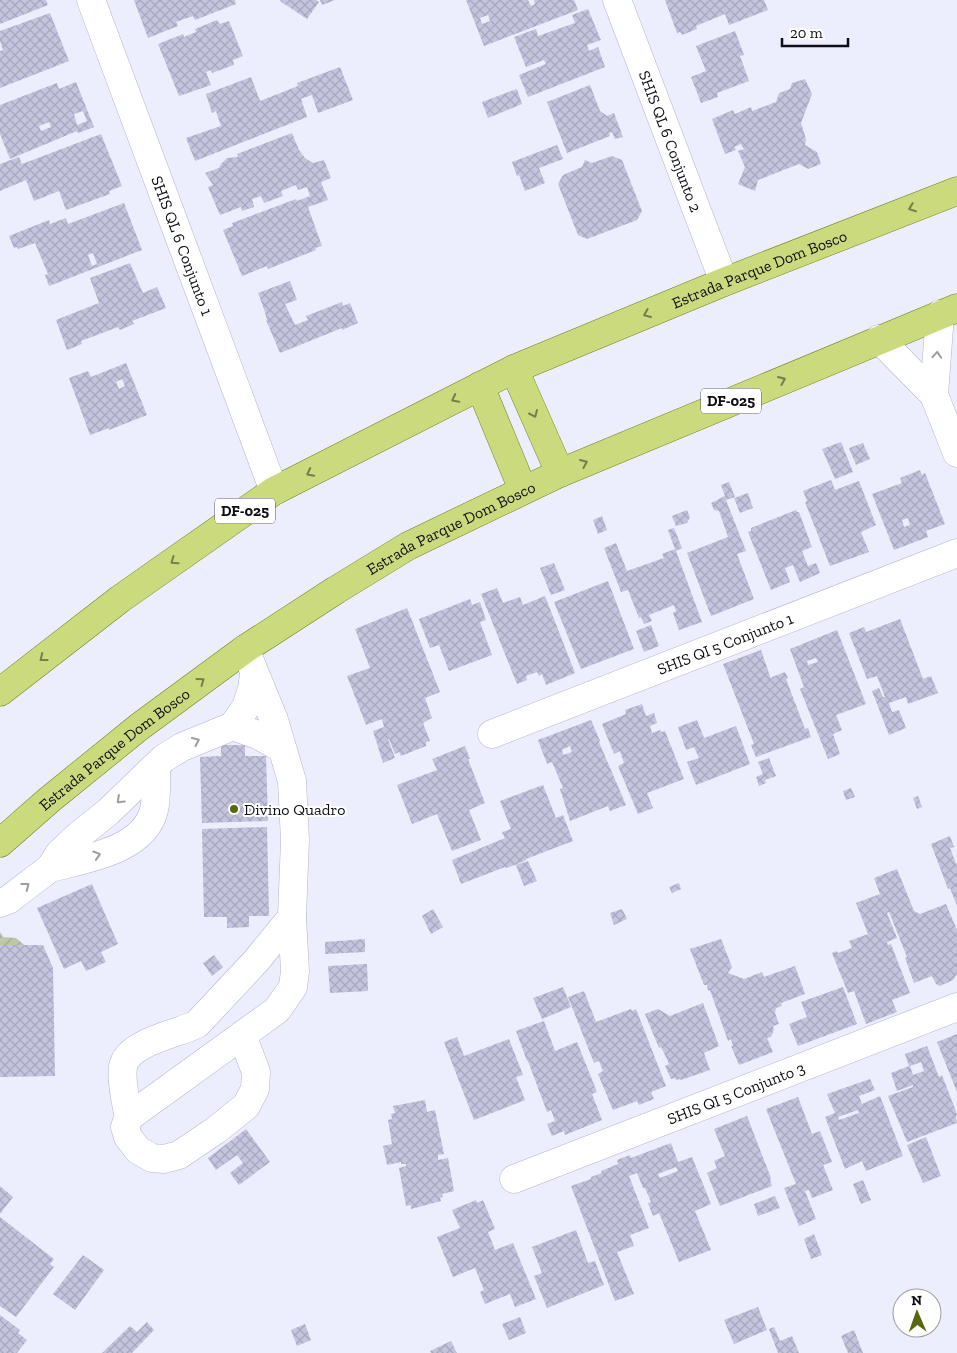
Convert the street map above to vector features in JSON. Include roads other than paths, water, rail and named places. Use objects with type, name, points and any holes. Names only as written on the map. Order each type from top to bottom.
[{"type":"main road","name":"Estrada Parque Dom Bosco","points":[[0,692],[120,598],[274,491],[514,370],[724,282],[957,191]]},
{"type":"main road","points":[[948,311],[948,295],[957,286]]},
{"type":"main road","name":"Estrada Parque Dom Bosco","points":[[0,843],[49,800],[139,727],[250,662],[336,590],[399,551],[560,473],[948,311]]},
{"type":"main road","points":[[514,370],[560,473]]},
{"type":"main road","points":[[480,386],[523,490]]},
{"type":"street","name":"SHIS QL 6 Conjunto 1","points":[[91,0],[274,491]]},
{"type":"street","name":"SHIS QL 6 Conjunto 2","points":[[617,0],[724,282]]},
{"type":"street","points":[[934,395],[948,311]]},
{"type":"street","points":[[879,339],[934,395],[957,453]]},
{"type":"street","name":"SHIS QI 5 Conjunto 1","points":[[492,734],[957,554]]},
{"type":"street","points":[[0,903],[8,900],[50,868],[59,854],[108,812],[156,768],[164,758],[182,747],[233,726],[246,706],[252,689],[250,662]]},
{"type":"street","points":[[129,1117],[277,1010],[293,988],[295,971],[292,917],[295,840],[292,781],[274,720],[250,662]]},
{"type":"street","points":[[233,726],[258,735],[281,748]]},
{"type":"street","points":[[50,868],[122,847],[145,829],[154,812],[156,768]]},
{"type":"street","points":[[242,1035],[256,1072],[255,1089],[246,1106],[216,1130],[179,1155],[164,1159],[152,1158],[138,1150],[128,1137],[125,1128],[129,1117],[125,1098],[123,1066],[129,1056],[141,1046],[186,1030],[197,1024],[256,961],[292,917]]},
{"type":"street","name":"SHIS QI 5 Conjunto 3","points":[[514,1179],[957,1007]]},
{"type":"place","name":"Divino Quadro","points":[[234,809]]}]
